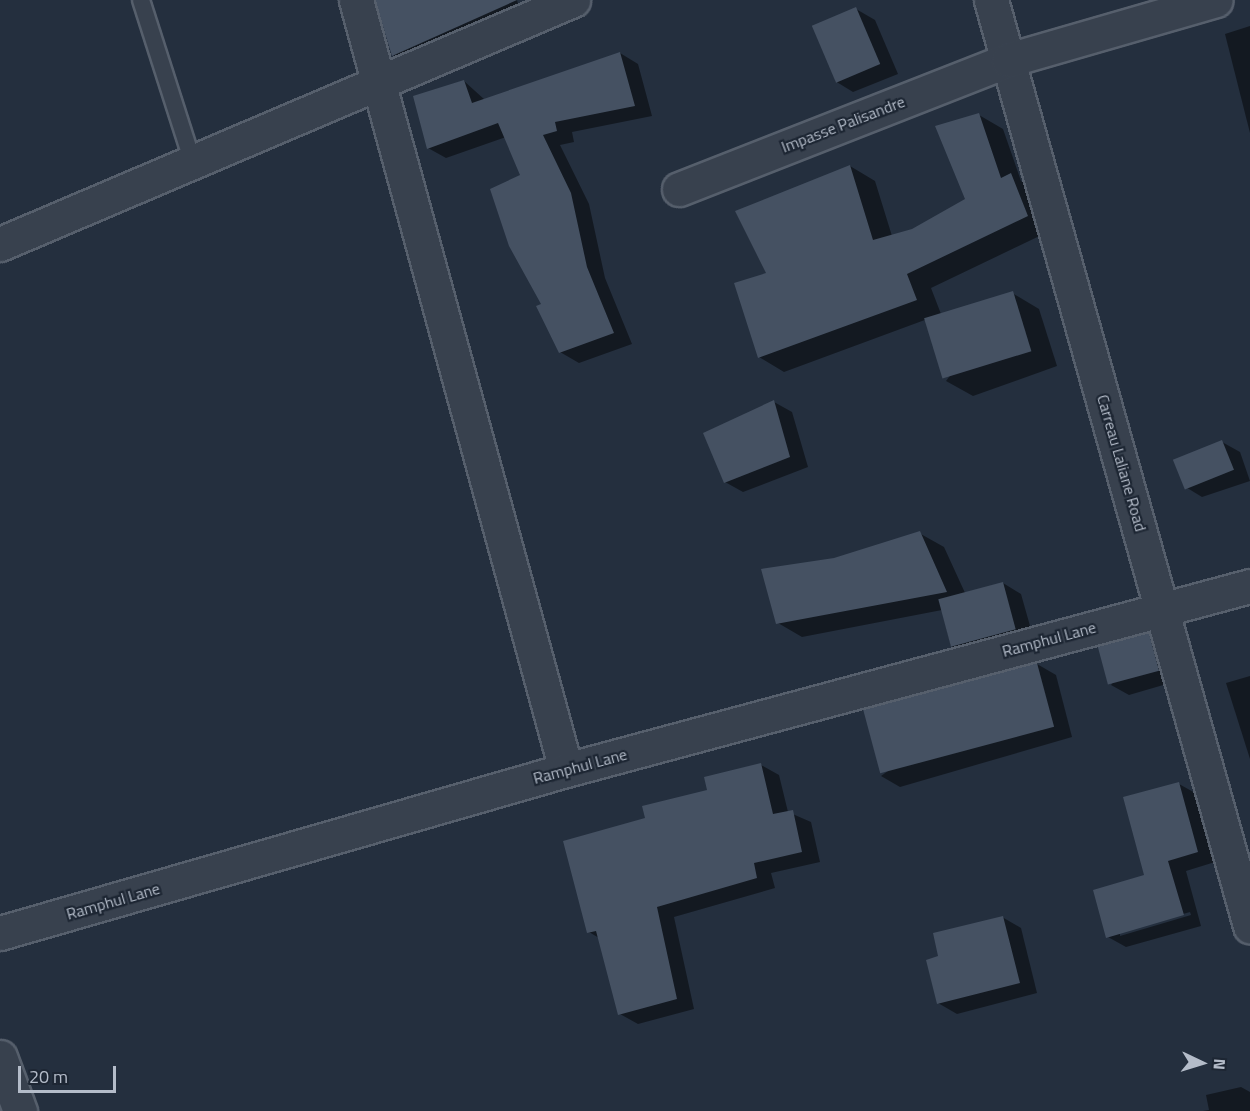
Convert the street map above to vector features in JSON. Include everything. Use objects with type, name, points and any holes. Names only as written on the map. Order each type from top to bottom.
[{"type":"street","points":[[356,0],[566,770]]},
{"type":"street","points":[[0,244],[377,80],[573,0]]},
{"type":"street","name":"Carreau Laliane Road","points":[[991,0],[1250,927]]},
{"type":"street","name":"Impasse Palisandre","points":[[679,189],[1008,60],[1216,0]]},
{"type":"street","name":"Ramphul Lane","points":[[0,933],[566,770],[1250,586]]},
{"type":"street","points":[[0,1058],[20,1111]]},
{"type":"lane","points":[[141,0],[192,160]]},
{"type":"building","points":[[375,0],[517,0],[392,56]]},
{"type":"building","points":[[856,7],[880,64],[836,83],[812,26]]},
{"type":"building","points":[[620,52],[635,106],[555,122],[557,131],[543,135],[571,193],[587,267],[614,333],[559,353],[536,306],[541,304],[509,246],[490,189],[520,175],[498,123],[427,149],[413,96],[464,80],[472,103]]},
{"type":"building","points":[[979,113],[1001,178],[1011,173],[1028,216],[907,274],[917,300],[758,358],[734,283],[766,273],[735,211],[850,165],[873,240],[912,229],[965,199],[935,126]]},
{"type":"building","points":[[1013,291],[1031,351],[942,378],[924,318]]},
{"type":"building","points":[[774,400],[790,457],[724,483],[703,433]]},
{"type":"building","points":[[1222,440],[1234,470],[1185,490],[1173,460]]},
{"type":"building","points":[[920,531],[947,592],[776,624],[761,569],[834,558]]},
{"type":"building","points":[[1003,582],[1016,629],[951,647],[938,599]]},
{"type":"building","points":[[1149,633],[1159,671],[1108,684],[1098,647]]},
{"type":"building","points":[[1037,663],[1054,727],[880,773],[863,710]]},
{"type":"building","points":[[761,763],[773,814],[793,810],[802,852],[754,863],[757,878],[657,907],[677,999],[618,1015],[596,931],[587,933],[563,841],[645,818],[642,806],[707,790],[704,777]]},
{"type":"building","points":[[1179,782],[1198,852],[1168,861],[1184,915],[1106,938],[1093,890],[1144,875],[1123,797]]},
{"type":"building","points":[[1003,916],[1020,983],[937,1004],[926,960],[938,956],[933,933]]}]
